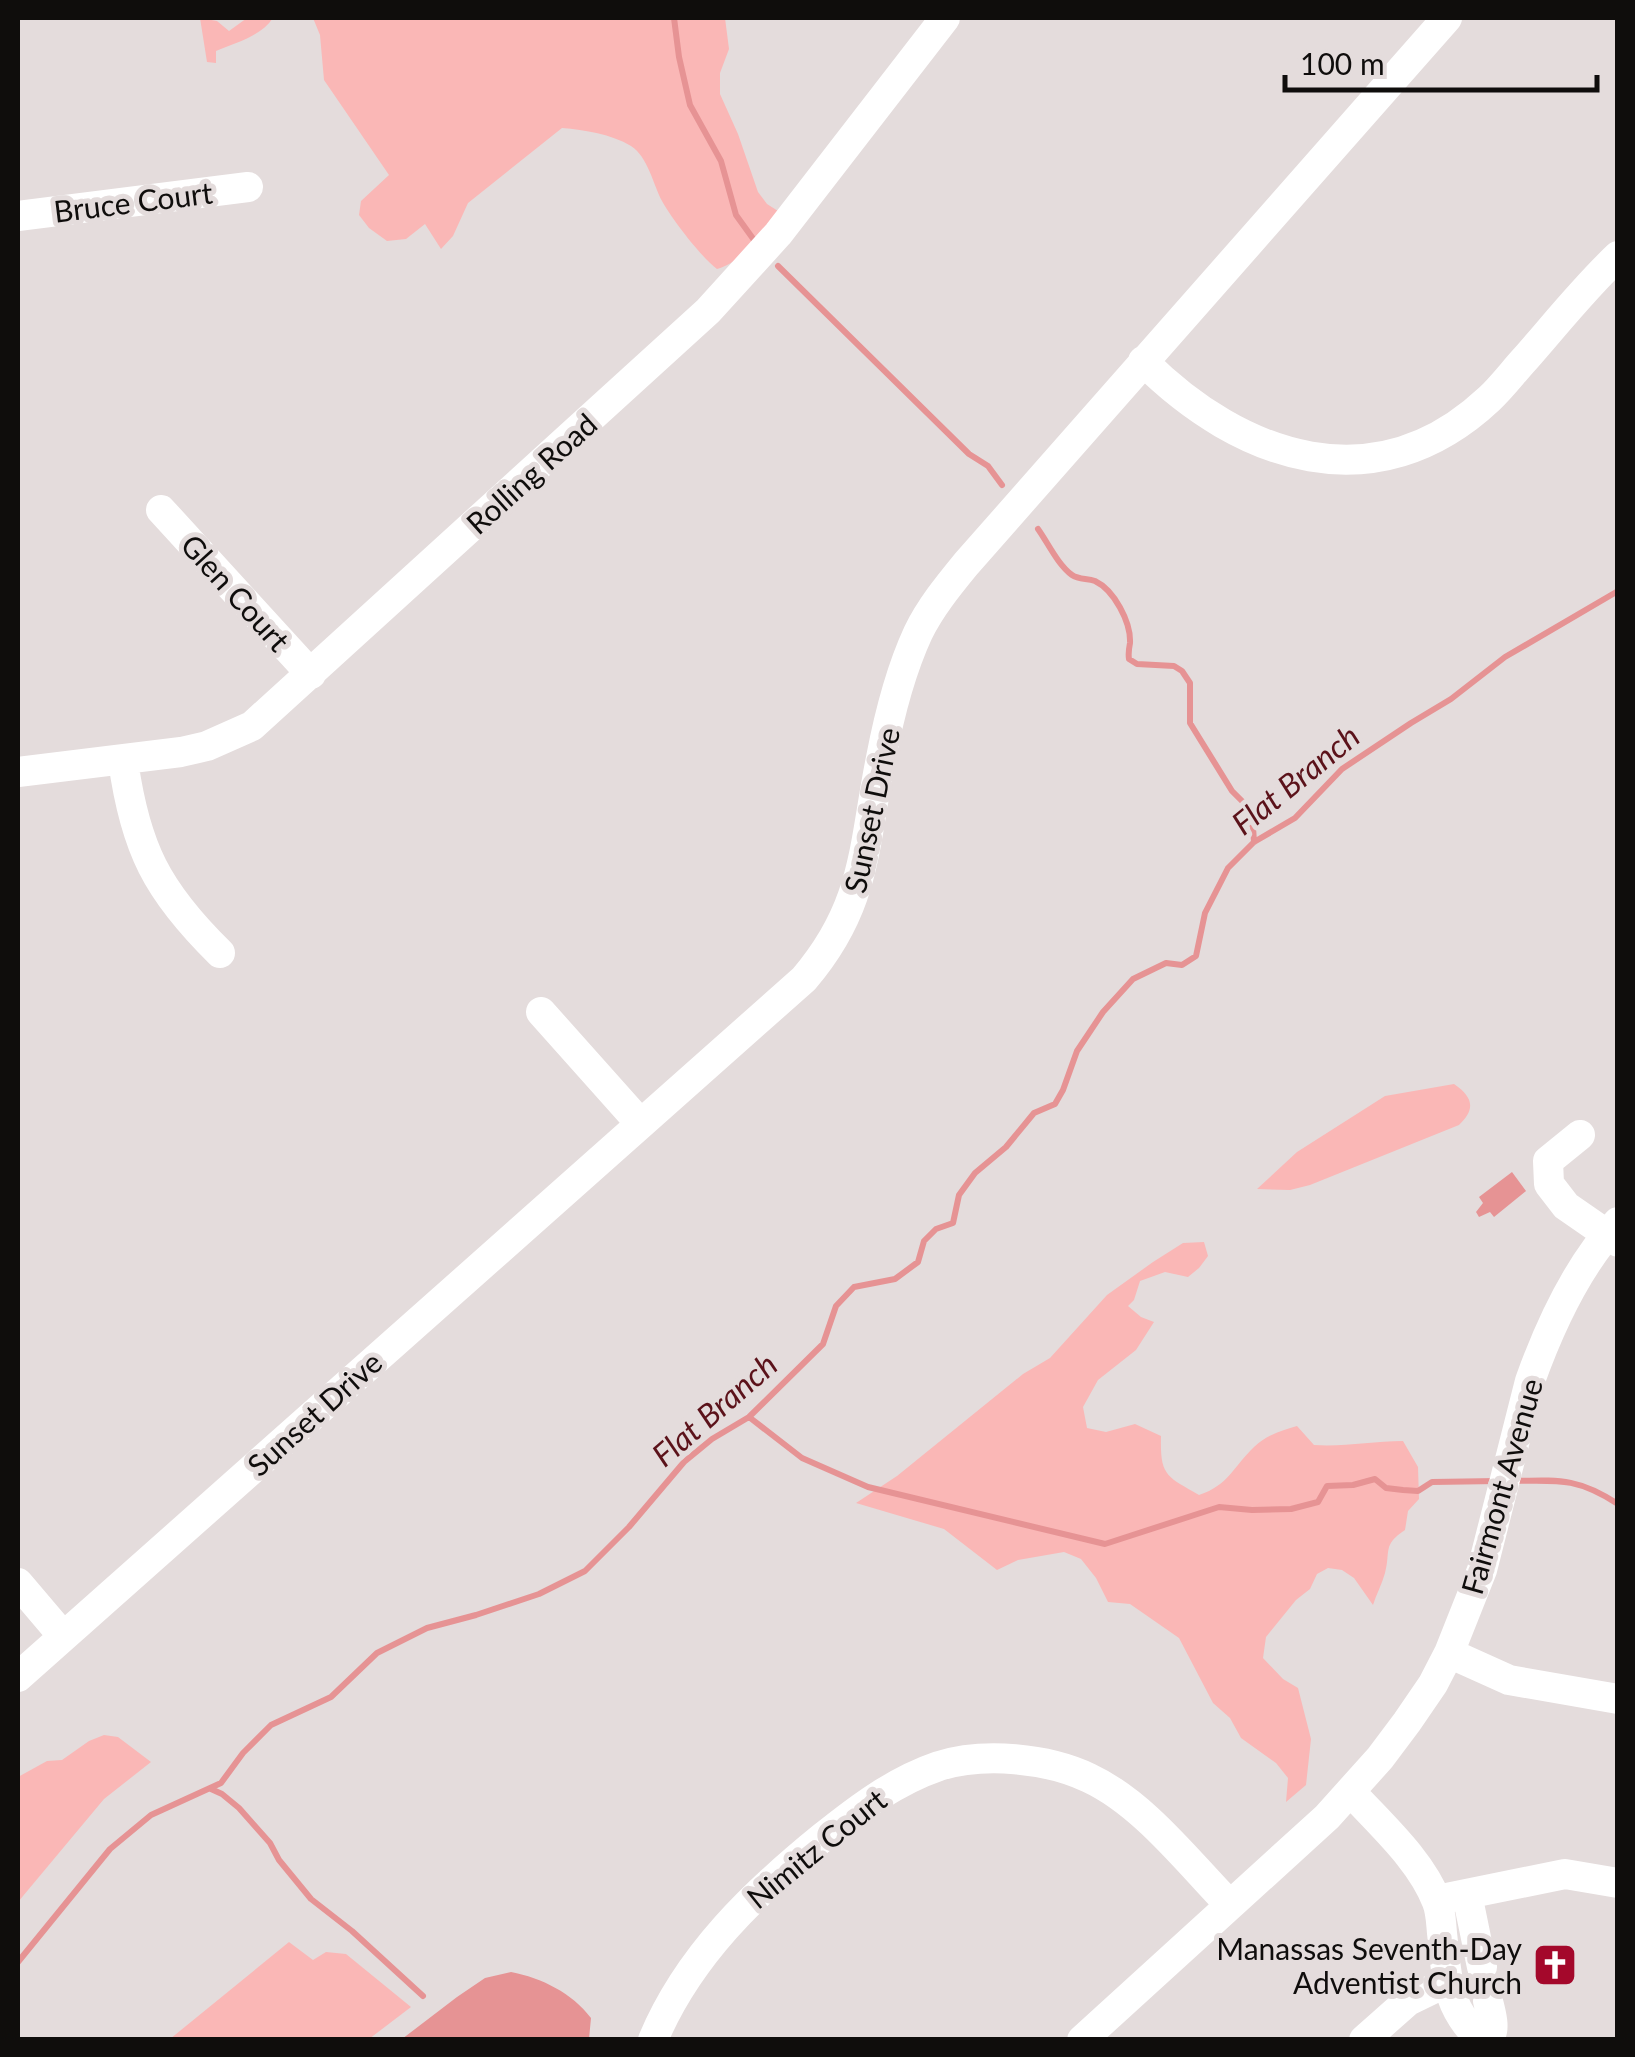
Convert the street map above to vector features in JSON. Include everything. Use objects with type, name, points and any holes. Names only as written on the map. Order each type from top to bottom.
[{"type":"street","name":"Rolling Road","points":[[18,772],[207,746],[252,726],[708,311],[778,234],[945,18]]},
{"type":"street","name":"Sunset Drive","points":[[18,1677],[804,979],[837,934],[852,903],[862,870],[892,708],[918,634],[938,600],[1143,361],[1447,18]]},
{"type":"street","name":"Bruce Court","points":[[18,216],[248,187]]},
{"type":"street","points":[[1143,361],[1193,405],[1269,447],[1326,460],[1378,458],[1436,438],[1465,420],[1491,398],[1618,256]]},
{"type":"street","name":"Glen Court","points":[[162,510],[311,674]]},
{"type":"street","points":[[123,760],[128,798],[153,870],[188,923],[220,954]]},
{"type":"street","points":[[541,1012],[640,1123]]},
{"type":"street","points":[[1580,1135],[1548,1161],[1549,1184],[1566,1206],[1614,1233]]},
{"type":"street","name":"Fairmont Avenue","points":[[1082,2040],[1327,1817],[1408,1722],[1449,1653],[1490,1545],[1530,1381],[1554,1322],[1570,1291],[1614,1233]]},
{"type":"street","points":[[18,1583],[63,1636]]},
{"type":"street","points":[[1449,1653],[1509,1680],[1618,1699]]},
{"type":"street","name":"Nimitz Court","points":[[654,2040],[696,1964],[772,1878],[896,1783],[942,1765],[1007,1758],[1086,1776],[1140,1812],[1230,1904]]},
{"type":"street","points":[[1351,1792],[1418,1867],[1436,1900],[1448,1982],[1457,2012],[1481,2040]]},
{"type":"street","points":[[1436,1900],[1565,1874],[1618,1883]]},
{"type":"street","points":[[1467,1894],[1482,1967]]},
{"type":"street","points":[[1364,2040],[1408,2001],[1448,1982]]},
{"type":"street","points":[[1488,2001],[1493,2025],[1488,2040]]},
{"type":"shaded area","points":[[200,18],[217,21],[229,31],[247,18],[273,18],[255,34],[216,51],[216,63],[207,62]]},
{"type":"shaded area","points":[[313,18],[725,18],[729,49],[720,73],[720,94],[758,192],[778,211],[744,253],[717,269],[672,217],[637,151],[606,136],[562,128],[468,203],[453,236],[441,249],[425,224],[406,239],[387,241],[359,215],[361,201],[389,175],[324,80],[320,35]]},
{"type":"shaded area","points":[[1454,1084],[1470,1103],[1468,1114],[1459,1125],[1310,1185],[1290,1190],[1257,1189],[1297,1152],[1385,1096]]},
{"type":"shaded area","points":[[1512,1172],[1526,1191],[1494,1217],[1490,1212],[1479,1217],[1476,1212],[1483,1203],[1479,1197]]},
{"type":"shaded area","points":[[1204,1242],[1208,1256],[1188,1277],[1165,1272],[1140,1281],[1128,1306],[1154,1322],[1136,1350],[1098,1380],[1083,1407],[1087,1428],[1106,1432],[1135,1424],[1161,1436],[1167,1473],[1199,1495],[1224,1481],[1263,1440],[1297,1426],[1314,1445],[1403,1441],[1418,1467],[1419,1499],[1408,1511],[1405,1530],[1390,1544],[1373,1605],[1354,1578],[1342,1570],[1328,1568],[1317,1574],[1310,1589],[1266,1637],[1263,1658],[1298,1688],[1311,1739],[1306,1785],[1286,1802],[1288,1778],[1276,1763],[1241,1738],[1230,1718],[1213,1703],[1179,1638],[1130,1604],[1108,1602],[1081,1559],[1064,1552],[1018,1560],[997,1570],[944,1529],[856,1503],[897,1476],[1023,1374],[1050,1358],[1107,1295],[1183,1243]]},
{"type":"shaded area","points":[[104,1735],[118,1737],[151,1762],[104,1799],[18,1902],[18,1777],[47,1761],[62,1760]]},
{"type":"shaded area","points":[[289,1942],[313,1960],[326,1952],[346,1954],[411,2007],[369,2039],[170,2039]]},
{"type":"shaded area","points":[[511,1972],[534,1978],[575,2001],[591,2018],[589,2039],[402,2039],[485,1978]]},
{"type":"waterway","points":[[674,18],[690,105],[721,161],[736,215],[754,240]]},
{"type":"waterway","points":[[778,266],[969,454],[988,466],[1002,485]]},
{"type":"waterway","points":[[1038,529],[1067,571],[1102,585],[1115,599],[1128,626],[1129,659],[1137,664],[1174,666],[1182,671],[1190,683],[1190,723],[1232,791],[1244,803],[1254,842]]},
{"type":"waterway","name":"Flat Branch","points":[[18,1962],[110,1849],[151,1815],[221,1783],[271,1725],[331,1697],[377,1653],[427,1628],[539,1594],[585,1571],[684,1462],[749,1417],[823,1344],[836,1306],[854,1287],[895,1279],[918,1262],[924,1241],[936,1229],[953,1223],[959,1195],[975,1173],[1006,1147],[1034,1113],[1055,1104],[1077,1051],[1103,1012],[1133,979],[1166,963],[1182,965],[1196,956],[1205,913],[1228,868],[1254,842],[1295,818],[1342,769],[1451,699],[1505,657],[1618,591]]},
{"type":"waterway","points":[[749,1417],[802,1458],[868,1487],[1105,1544],[1219,1507],[1291,1509],[1318,1502],[1327,1486],[1375,1479],[1386,1488],[1418,1491],[1432,1482],[1497,1481]]},
{"type":"waterway","points":[[1514,1481],[1568,1482],[1618,1504]]},
{"type":"waterway","points":[[211,1789],[239,1808],[311,1899],[423,1996]]},
{"type":"place","name":"Manassas Seventh-Day Adventist Church","points":[[1555,1965]]}]
